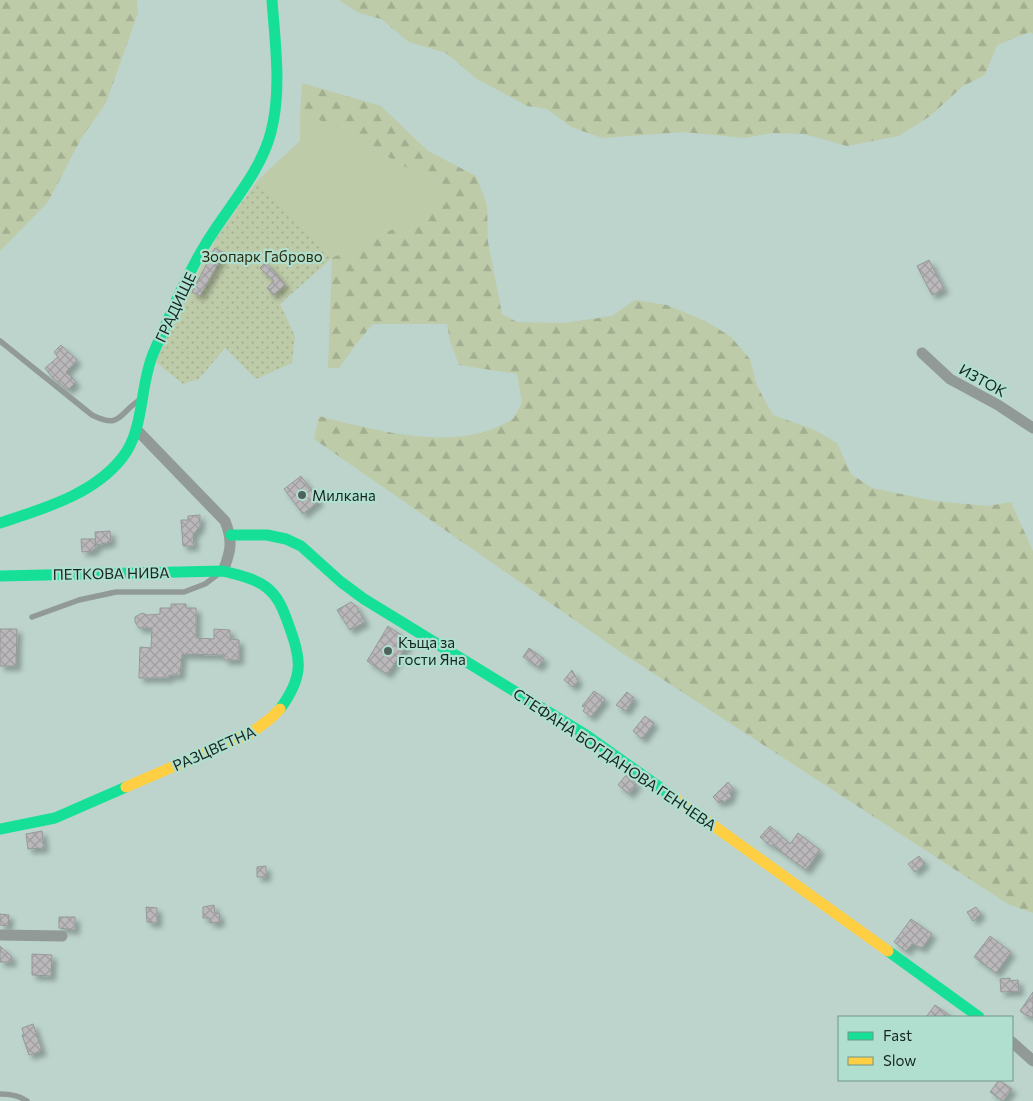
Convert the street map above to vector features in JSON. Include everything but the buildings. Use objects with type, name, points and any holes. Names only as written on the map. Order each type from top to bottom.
[{"type":"street","name":"ГРАДИЩЕ","points":[[0,524],[79,492],[105,475],[121,460],[130,446],[136,429],[148,367],[194,267],[212,233],[244,187],[265,151],[272,130],[276,102],[275,37],[272,0]]},
{"type":"street","name":"ИЗТОК","points":[[922,353],[950,380],[998,405],[1033,428]]},
{"type":"street","points":[[136,429],[225,521],[230,535],[230,548],[223,571]]},
{"type":"street","name":"СТЕФАНА БОГДАНОВА ГЕНЧЕВА","points":[[230,535],[267,535],[286,539],[301,546],[364,599],[586,735],[852,924],[978,1016]]},
{"type":"street","name":"ПЕТКОВА НИВА","points":[[0,576],[223,571]]},
{"type":"street","name":"РАЗЦВЕТНА","points":[[0,829],[55,818],[251,733],[268,722],[280,710],[290,696],[298,674],[298,651],[281,604],[267,587],[251,579],[223,571]]},
{"type":"street","points":[[0,935],[62,936]]},
{"type":"street","points":[[1013,1043],[1033,1061]]},
{"type":"lane","points":[[0,341],[92,415],[104,422],[113,421],[123,416],[135,403],[142,399]]},
{"type":"lane","points":[[32,618],[79,600],[116,592],[184,592],[205,584],[223,571]]},
{"type":"lane","points":[[0,1094],[10,1094],[27,1101]]},
{"type":"green space","points":[[0,0],[137,0],[138,13],[106,103],[82,137],[48,202],[0,251]]},
{"type":"green space","points":[[339,0],[1033,0],[1033,34],[1030,32],[997,45],[985,75],[963,86],[930,116],[899,136],[847,146],[804,134],[773,133],[744,138],[683,132],[602,138],[571,127],[547,109],[527,106],[477,79],[446,53],[409,42],[381,19],[359,13]]},
{"type":"green space","points":[[302,83],[381,106],[428,151],[476,176],[487,205],[488,242],[502,314],[517,322],[564,323],[612,316],[635,300],[667,305],[705,321],[730,336],[750,359],[757,386],[773,415],[815,430],[837,443],[851,474],[872,488],[935,501],[988,506],[1011,502],[1033,551],[1033,913],[1008,904],[619,651],[314,439],[319,416],[361,427],[409,435],[457,437],[479,433],[508,422],[513,419],[522,403],[517,374],[459,365],[450,341],[447,324],[373,324],[339,368],[328,368],[332,258],[446,204],[437,185],[329,123],[300,115]]},
{"type":"green space","points":[[300,115],[329,123],[437,185],[447,204],[332,258],[258,180],[300,141]]},
{"type":"green space","name":"Зоопарк Габрово","points":[[258,180],[332,258],[280,304],[295,336],[292,363],[256,379],[225,348],[199,379],[183,384],[156,362],[187,292],[219,234]]},
{"type":"traffic: fast","points":[[0,523],[49,506],[82,491],[110,471],[129,447],[135,434],[145,381],[153,354],[177,299],[205,245],[259,162],[271,132],[277,83],[272,0]]},
{"type":"traffic: fast","points":[[231,535],[267,535],[286,539],[301,546],[341,582],[364,599],[586,735],[672,796]]},
{"type":"traffic: fast","points":[[0,576],[223,571],[256,581],[274,594],[280,603],[298,657],[297,676],[294,686],[280,709]]},
{"type":"traffic: fast","points":[[0,829],[55,818],[126,787]]},
{"type":"traffic: fast","points":[[888,951],[978,1016]]},
{"type":"traffic: slow","points":[[126,787],[251,733],[280,709]]},
{"type":"traffic: slow","points":[[672,796],[888,951]]},
{"type":"place","name":"Милкана","points":[[302,495]]},
{"type":"place","name":"Къща за гости Яна","points":[[388,651]]}]
